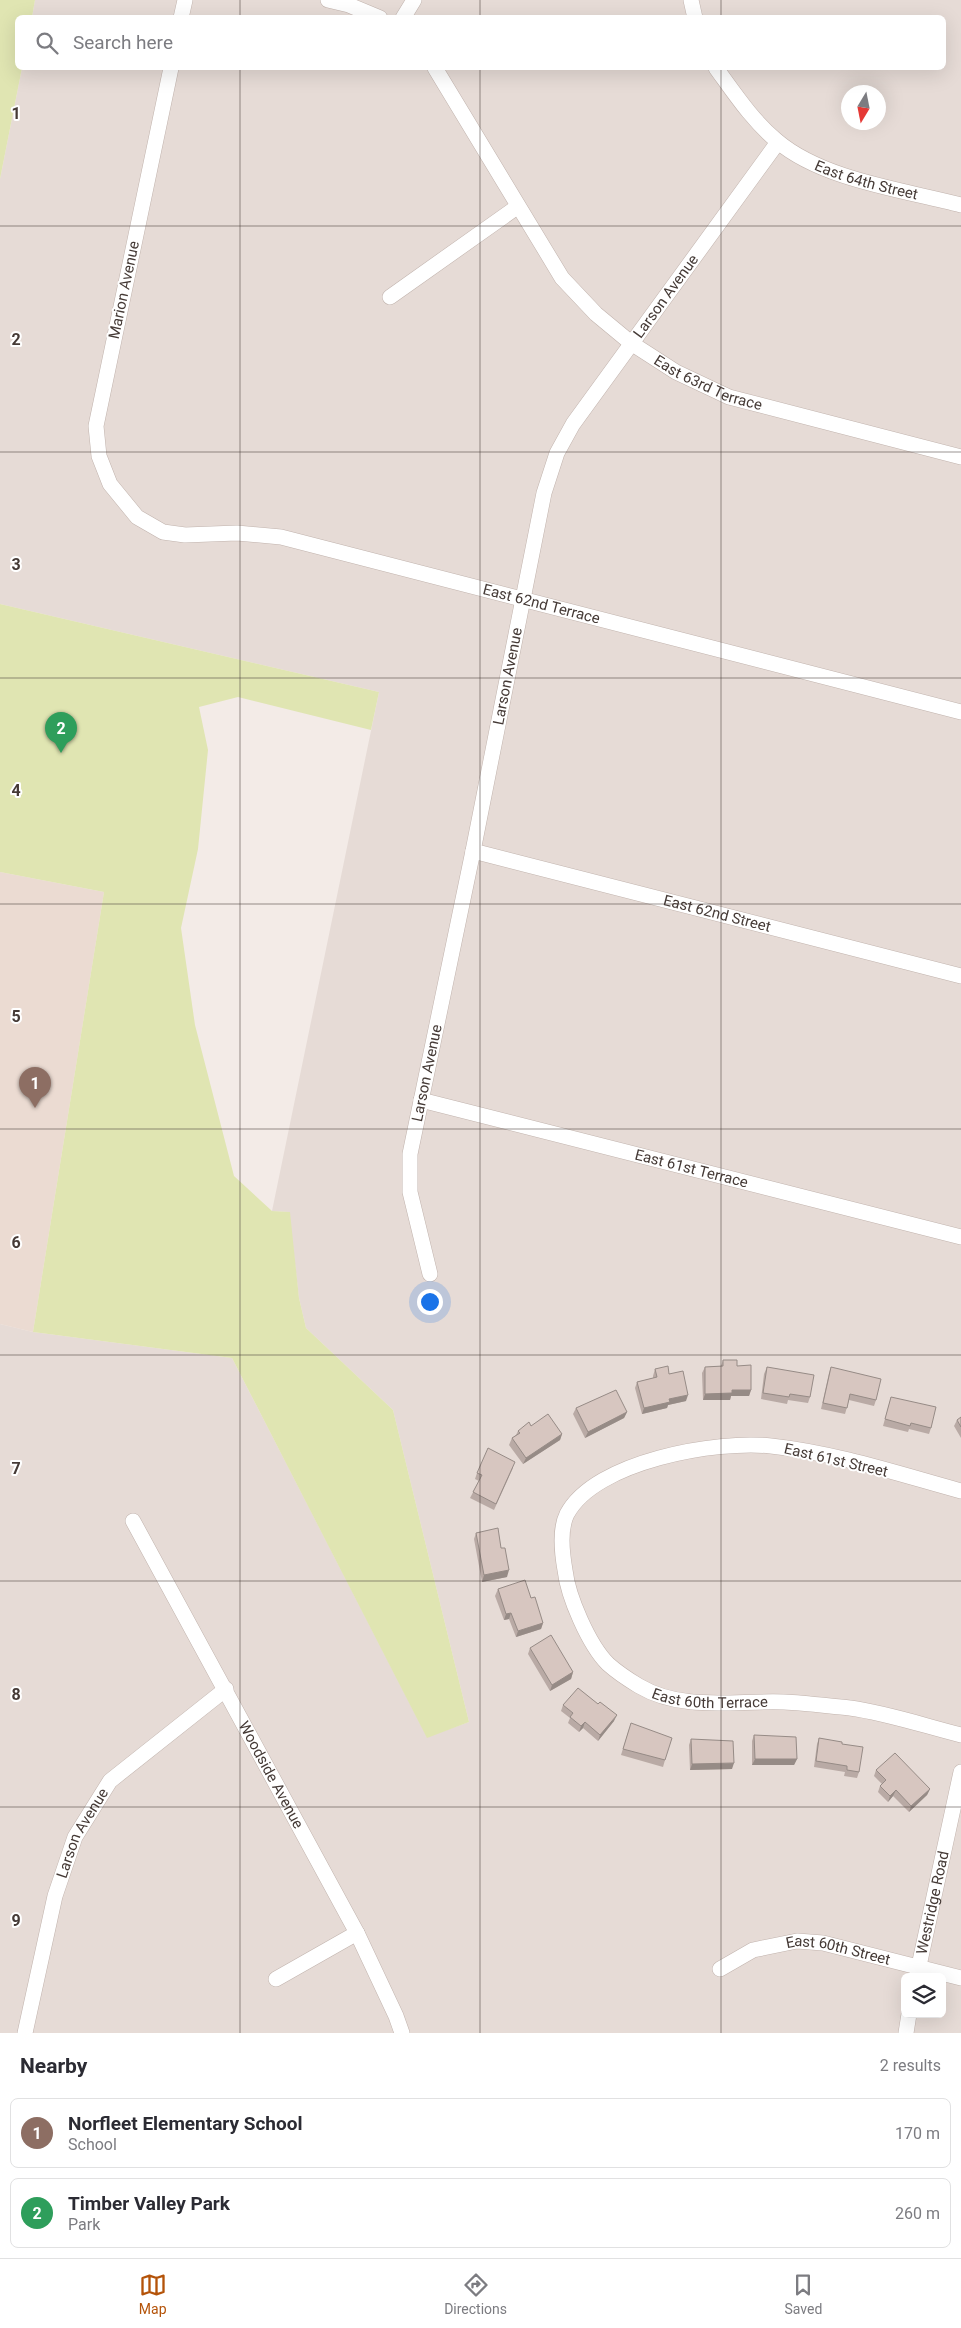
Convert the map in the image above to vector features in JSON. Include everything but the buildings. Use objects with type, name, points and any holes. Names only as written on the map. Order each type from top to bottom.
[{"type":"street","points":[[182,15],[185,0]]},
{"type":"street","points":[[328,0],[349,5],[373,15]]},
{"type":"street","points":[[405,15],[414,0]]},
{"type":"street","points":[[691,0],[694,15]]},
{"type":"street","name":"Marion Avenue","points":[[128,505],[110,484],[99,456],[96,426],[171,70]]},
{"type":"street","name":"East 63rd Terrace","points":[[436,70],[562,278],[596,314],[631,343],[676,372],[729,397],[961,458]]},
{"type":"street","name":"East 64th Street","points":[[717,70],[745,109],[778,142],[803,158],[834,173],[961,205]]},
{"type":"street","name":"Larson Avenue","points":[[430,1274],[410,1192],[410,1154],[474,851],[544,492],[557,453],[573,424],[778,142]]},
{"type":"street","points":[[390,297],[518,207]]},
{"type":"street","name":"East 62nd Terrace","points":[[128,505],[137,517],[163,532],[185,535],[237,533],[281,537],[961,712]]},
{"type":"street","name":"East 62nd Street","points":[[474,851],[961,976]]},
{"type":"street","name":"East 61st Terrace","points":[[420,1100],[961,1237]]},
{"type":"street","name":"East 61st Street","points":[[562,1531],[567,1514],[580,1498],[608,1476],[669,1455],[724,1446],[769,1446],[813,1452],[961,1490]]},
{"type":"street","name":"Woodside Avenue","points":[[134,1521],[357,1933],[396,2016],[402,2033]]},
{"type":"street","name":"East 60th Terrace","points":[[562,1531],[562,1551],[566,1578],[583,1626],[608,1663],[640,1686],[662,1696],[694,1703],[784,1702],[853,1709],[961,1735]]},
{"type":"street","name":"Larson Avenue","points":[[25,2033],[55,1896],[75,1837],[110,1781],[226,1689]]},
{"type":"street","name":"Westridge Road","points":[[918,1972],[961,1772]]},
{"type":"street","points":[[276,1978],[357,1933]]},
{"type":"street","name":"East 60th Street","points":[[720,1969],[753,1950],[797,1941],[823,1943],[918,1972],[961,1978]]},
{"type":"street","points":[[906,2033],[908,2018]]},
{"type":"shaded area","points":[[35,0],[961,0],[961,2033],[0,2033],[0,1324],[33,1332],[232,1358],[427,1737],[469,1722],[393,1410],[306,1328],[299,1298],[289,1212],[272,1211],[379,692],[0,604],[0,179],[22,70],[946,70],[946,15],[32,15]]},
{"type":"shaded area","points":[[0,872],[104,892],[33,1332],[0,1324]]},
{"type":"green space","points":[[0,0],[35,0],[32,15],[15,15],[15,70],[22,70],[0,179]]},
{"type":"green space","points":[[0,604],[379,692],[371,730],[238,697],[199,707],[208,750],[198,849],[181,928],[195,1025],[234,1176],[272,1211],[290,1212],[299,1298],[306,1328],[393,1410],[469,1722],[427,1738],[232,1358],[33,1332],[104,892],[0,872]]},
{"type":"place","name":"Timber Valley Park","points":[[61,753]]},
{"type":"place","name":"Norfleet Elementary School","points":[[35,1108]]}]
